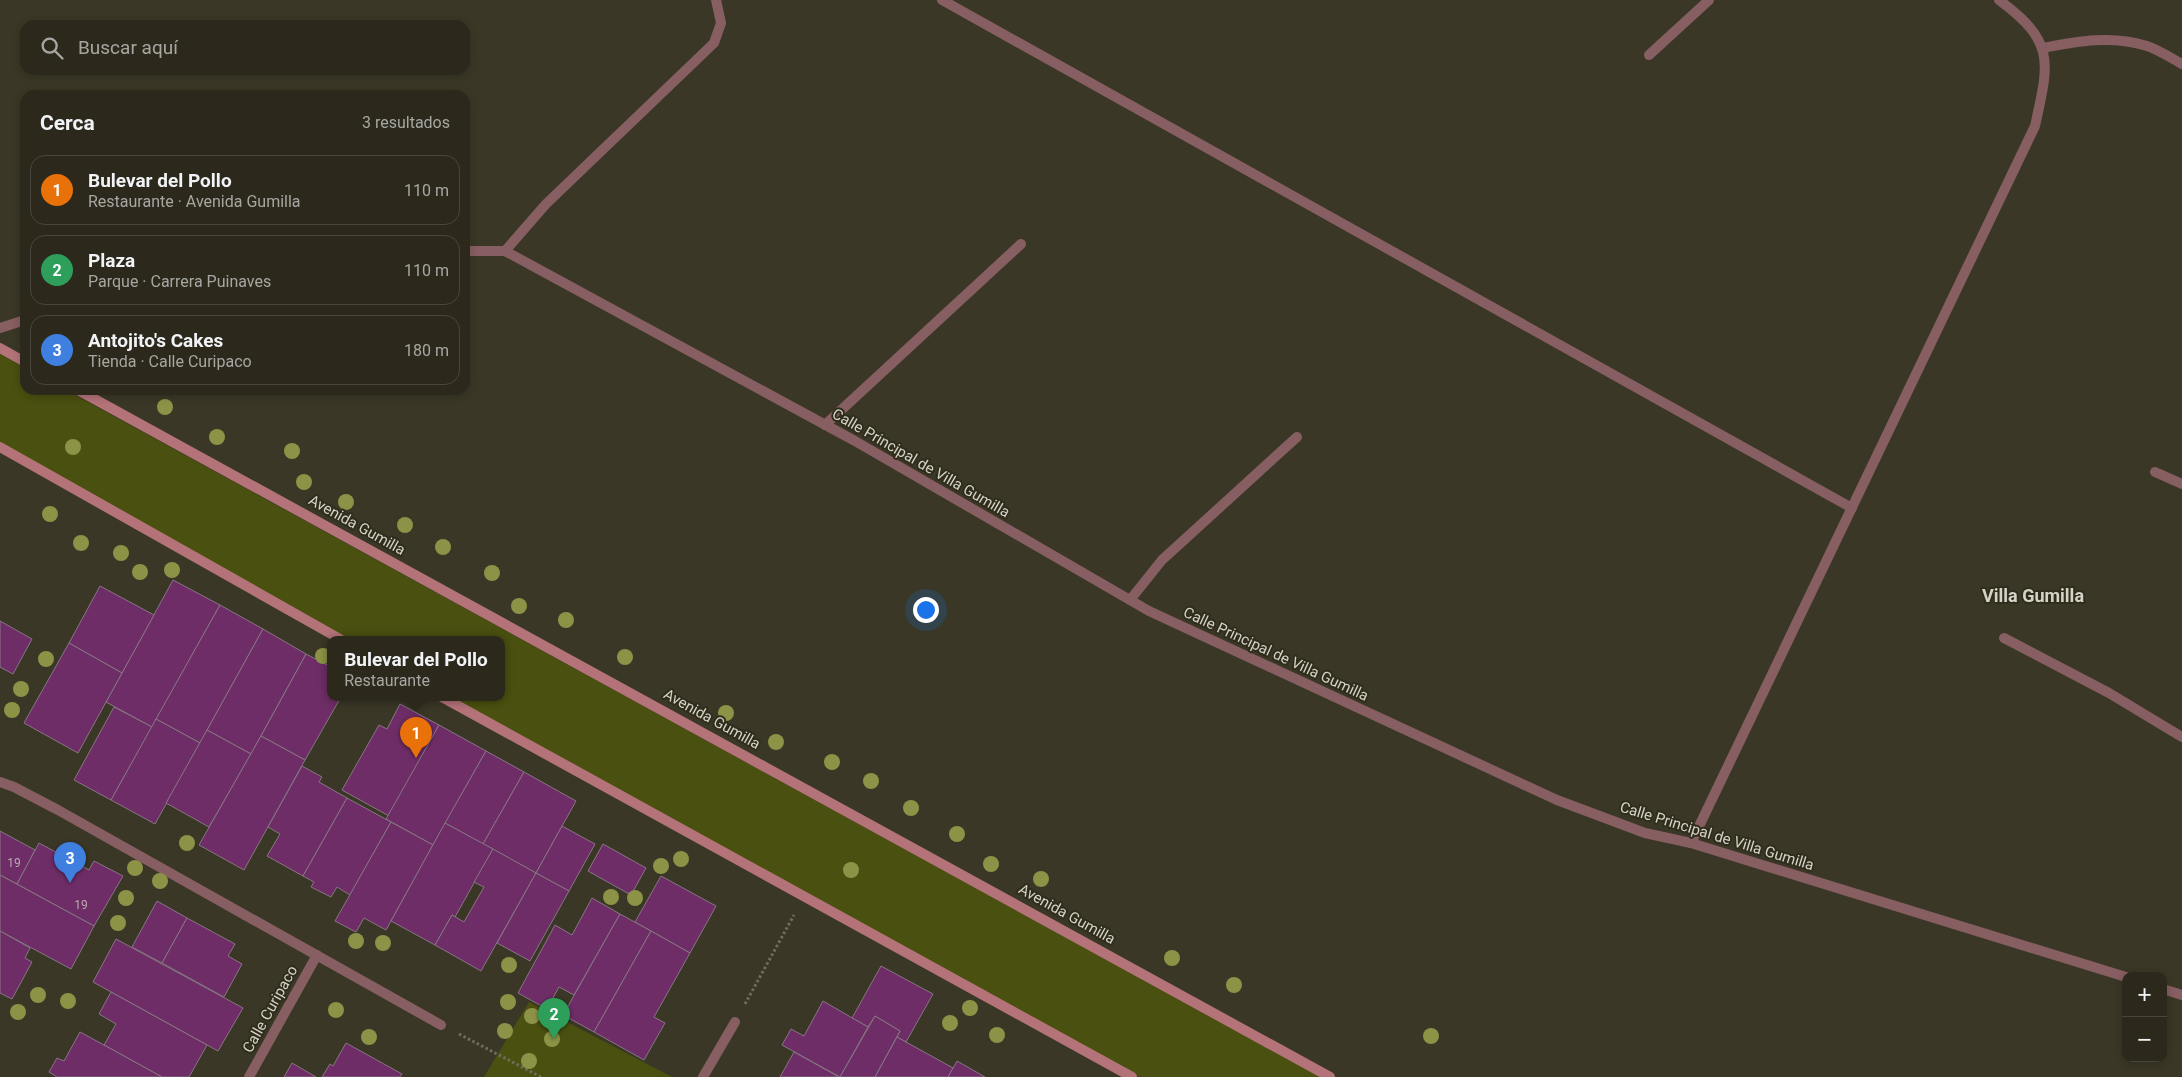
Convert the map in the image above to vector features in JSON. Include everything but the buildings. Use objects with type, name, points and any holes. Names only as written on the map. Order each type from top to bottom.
[{"type":"main road","points":[[0,348],[20,359]]},
{"type":"main road","name":"Avenida Gumilla","points":[[87,395],[1330,1077]]},
{"type":"main road","points":[[0,448],[335,636]]},
{"type":"main road","points":[[449,701],[1132,1077]]},
{"type":"street","points":[[505,251],[546,204],[714,43],[721,23],[716,0]]},
{"type":"street","points":[[942,0],[1852,508]]},
{"type":"street","points":[[1649,55],[1708,0]]},
{"type":"street","points":[[1691,843],[2035,126],[2045,69],[2043,48],[2028,25],[1999,0]]},
{"type":"street","points":[[2043,48],[2077,41],[2108,38],[2148,46],[2182,64]]},
{"type":"street","points":[[825,425],[1021,244]]},
{"type":"street","name":"Calle Principal de Villa Gumilla","points":[[470,251],[505,251],[825,425],[1130,600],[1216,643],[1557,800],[1645,833],[1691,843],[2122,976]]},
{"type":"street","points":[[0,328],[20,322]]},
{"type":"street","points":[[1130,600],[1162,560],[1297,436]]},
{"type":"street","points":[[2155,472],[2182,484]]},
{"type":"street","points":[[2004,638],[2109,693],[2182,736]]},
{"type":"street","points":[[0,782],[14,787],[58,810],[441,1025]]},
{"type":"street","name":"Calle Curipaco","points":[[249,1077],[317,955]]},
{"type":"street","points":[[2167,990],[2182,994]]},
{"type":"street","points":[[704,1077],[735,1022]]},
{"type":"path","points":[[735,1022],[805,897]]},
{"type":"path","points":[[441,1025],[541,1077]]},
{"type":"green space","points":[[0,354],[20,365],[20,395],[75,395],[1321,1077],[1139,1077],[457,701],[505,701],[505,636],[342,636],[0,444]]},
{"type":"green space","points":[[529,1002],[672,1077],[484,1077]]},
{"type":"place","name":"Bulevar del Pollo","points":[[416,758]]},
{"type":"place","name":"Antojito's Cakes","points":[[70,883]]},
{"type":"place","name":"Plaza","points":[[554,1039]]},
{"type":"district","name":"Villa Gumilla","points":[[2033,595]]}]
